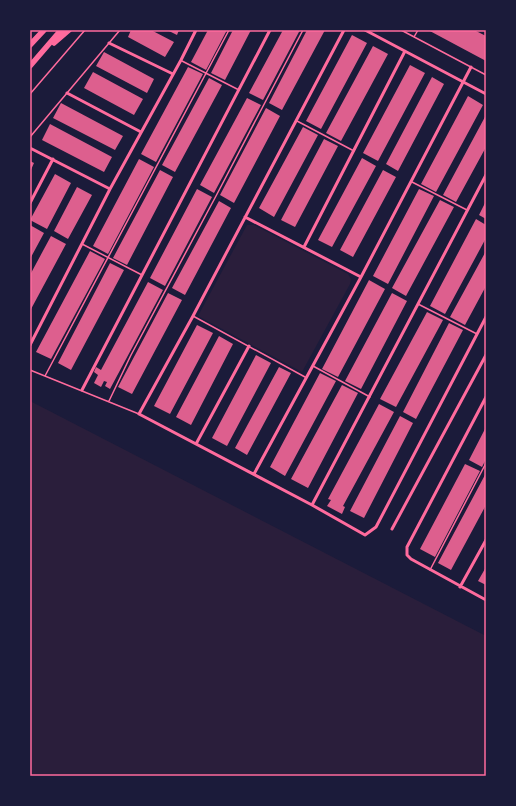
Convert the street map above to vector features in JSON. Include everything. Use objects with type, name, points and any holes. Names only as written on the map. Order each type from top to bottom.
[{"type":"highway","points":[[30,45],[44,30]]},
{"type":"highway","points":[[30,66],[61,30]]},
{"type":"highway","points":[[36,59],[69,30]]},
{"type":"street","points":[[30,345],[110,189],[196,30]]},
{"type":"street","points":[[82,390],[270,30]]},
{"type":"street","points":[[344,30],[193,316],[139,414],[366,535],[376,527],[486,317]]},
{"type":"street","points":[[365,30],[486,94]]},
{"type":"street","points":[[109,43],[173,74]]},
{"type":"street","points":[[304,247],[405,52]]},
{"type":"street","points":[[254,474],[361,277],[471,67]]},
{"type":"street","points":[[67,93],[141,132]]},
{"type":"street","points":[[30,148],[110,189]]},
{"type":"street","points":[[30,203],[53,159]]},
{"type":"street","points":[[312,505],[486,175]]},
{"type":"street","points":[[245,217],[361,277]]},
{"type":"street","points":[[196,444],[249,346]]},
{"type":"street","points":[[392,530],[486,355]]},
{"type":"street","points":[[486,397],[407,547],[407,555],[411,559],[486,600]]},
{"type":"street","points":[[460,586],[486,540]]},
{"type":"lane","points":[[30,137],[120,30]]},
{"type":"lane","points":[[45,376],[207,74],[229,30]]},
{"type":"lane","points":[[108,401],[303,30]]},
{"type":"lane","points":[[401,30],[486,75]]},
{"type":"lane","points":[[414,37],[418,30]]},
{"type":"lane","points":[[181,60],[239,90]]},
{"type":"lane","points":[[296,120],[354,152]]},
{"type":"lane","points":[[411,182],[467,210]]},
{"type":"lane","points":[[82,244],[142,275]]},
{"type":"lane","points":[[418,304],[477,334]]},
{"type":"lane","points":[[193,316],[307,378]]},
{"type":"lane","points":[[313,366],[370,397]]},
{"type":"lane","points":[[30,370],[139,414]]},
{"type":"lane","points":[[430,570],[486,463]]},
{"type":"path","points":[[30,94],[85,30]]},
{"type":"shaded area","points":[[247,225],[254,225],[348,274],[351,279],[350,284],[302,372],[198,316]]},
{"type":"shaded area","points":[[30,401],[486,636],[486,776],[30,776]]},
{"type":"building","points":[[131,30],[151,30],[174,42],[165,57],[128,37]]},
{"type":"building","points":[[167,30],[179,30],[177,35]]},
{"type":"building","points":[[208,30],[227,30],[206,70],[191,62]]},
{"type":"building","points":[[233,30],[251,30],[225,80],[211,73]]},
{"type":"building","points":[[283,30],[300,30],[263,100],[249,93]]},
{"type":"building","points":[[307,30],[325,30],[282,110],[269,103]]},
{"type":"building","points":[[428,30],[474,30],[486,36],[486,61]]},
{"type":"building","points":[[352,35],[367,43],[321,129],[306,121]]},
{"type":"building","points":[[373,46],[388,54],[341,141],[326,133]]},
{"type":"building","points":[[104,52],[154,79],[147,93],[96,66]]},
{"type":"building","points":[[410,65],[425,73],[378,161],[363,153]]},
{"type":"building","points":[[188,67],[203,74],[156,162],[141,154]]},
{"type":"building","points":[[93,72],[143,99],[134,115],[84,88]]},
{"type":"building","points":[[432,77],[444,84],[398,171],[386,164]]},
{"type":"building","points":[[209,78],[222,85],[175,172],[162,165]]},
{"type":"building","points":[[468,96],[483,105],[436,192],[421,184]]},
{"type":"building","points":[[247,98],[261,105],[214,193],[200,185]]},
{"type":"building","points":[[61,103],[123,136],[115,150],[53,118]]},
{"type":"building","points":[[266,108],[280,116],[234,203],[220,195]]},
{"type":"building","points":[[486,115],[486,147],[456,202],[443,195]]},
{"type":"building","points":[[50,124],[112,157],[104,172],[42,140]]},
{"type":"building","points":[[303,127],[318,135],[274,217],[259,208]]},
{"type":"building","points":[[324,139],[338,146],[295,227],[281,220]]},
{"type":"building","points":[[362,158],[376,166],[332,247],[318,240]]},
{"type":"building","points":[[139,159],[154,167],[108,254],[93,246]]},
{"type":"building","points":[[30,161],[34,163],[30,172]]},
{"type":"building","points":[[160,170],[173,177],[127,265],[113,258]]},
{"type":"building","points":[[383,170],[396,177],[353,257],[340,250]]},
{"type":"building","points":[[55,174],[71,183],[47,229],[30,220]]},
{"type":"building","points":[[77,187],[92,195],[68,239],[54,231]]},
{"type":"building","points":[[197,189],[212,197],[165,286],[150,278]]},
{"type":"building","points":[[419,189],[434,196],[388,284],[373,276]]},
{"type":"building","points":[[440,200],[454,207],[406,296],[392,288]]},
{"type":"building","points":[[219,201],[231,208],[185,295],[172,288]]},
{"type":"building","points":[[486,201],[486,219],[479,215]]},
{"type":"building","points":[[476,219],[486,225],[486,238],[445,314],[430,306]]},
{"type":"building","points":[[30,225],[44,233],[30,259]]},
{"type":"building","points":[[51,236],[66,244],[30,311],[30,275]]},
{"type":"building","points":[[90,251],[105,259],[51,359],[36,352]]},
{"type":"building","points":[[486,251],[486,286],[465,325],[450,317]]},
{"type":"building","points":[[110,263],[124,270],[71,370],[58,363]]},
{"type":"building","points":[[369,280],[385,289],[338,377],[322,369]]},
{"type":"building","points":[[148,282],[163,290],[110,389],[105,386],[107,382],[104,381],[101,387],[94,383],[98,375],[94,372],[96,367],[101,370]]},
{"type":"building","points":[[168,293],[182,300],[132,394],[118,387]]},
{"type":"building","points":[[392,293],[407,301],[361,389],[345,381]]},
{"type":"building","points":[[427,312],[443,320],[396,407],[380,399]]},
{"type":"building","points":[[449,323],[463,330],[416,419],[403,412]]},
{"type":"building","points":[[197,325],[213,333],[170,414],[154,406]]},
{"type":"building","points":[[219,336],[233,344],[191,425],[176,417]]},
{"type":"building","points":[[256,355],[271,363],[227,446],[212,438]]},
{"type":"building","points":[[279,367],[291,373],[247,455],[235,448]]},
{"type":"building","points":[[320,373],[336,381],[285,476],[270,467]]},
{"type":"building","points":[[342,385],[358,393],[308,488],[291,479]]},
{"type":"building","points":[[379,404],[394,412],[343,506],[345,507],[342,514],[327,506],[331,500],[328,499]]},
{"type":"building","points":[[400,416],[413,423],[364,518],[350,511]]},
{"type":"building","points":[[486,427],[486,459],[482,467],[469,460]]},
{"type":"building","points":[[465,464],[480,471],[435,557],[420,549]]},
{"type":"building","points":[[486,473],[486,505],[451,570],[438,563]]},
{"type":"building","points":[[486,567],[486,585],[478,581]]}]
